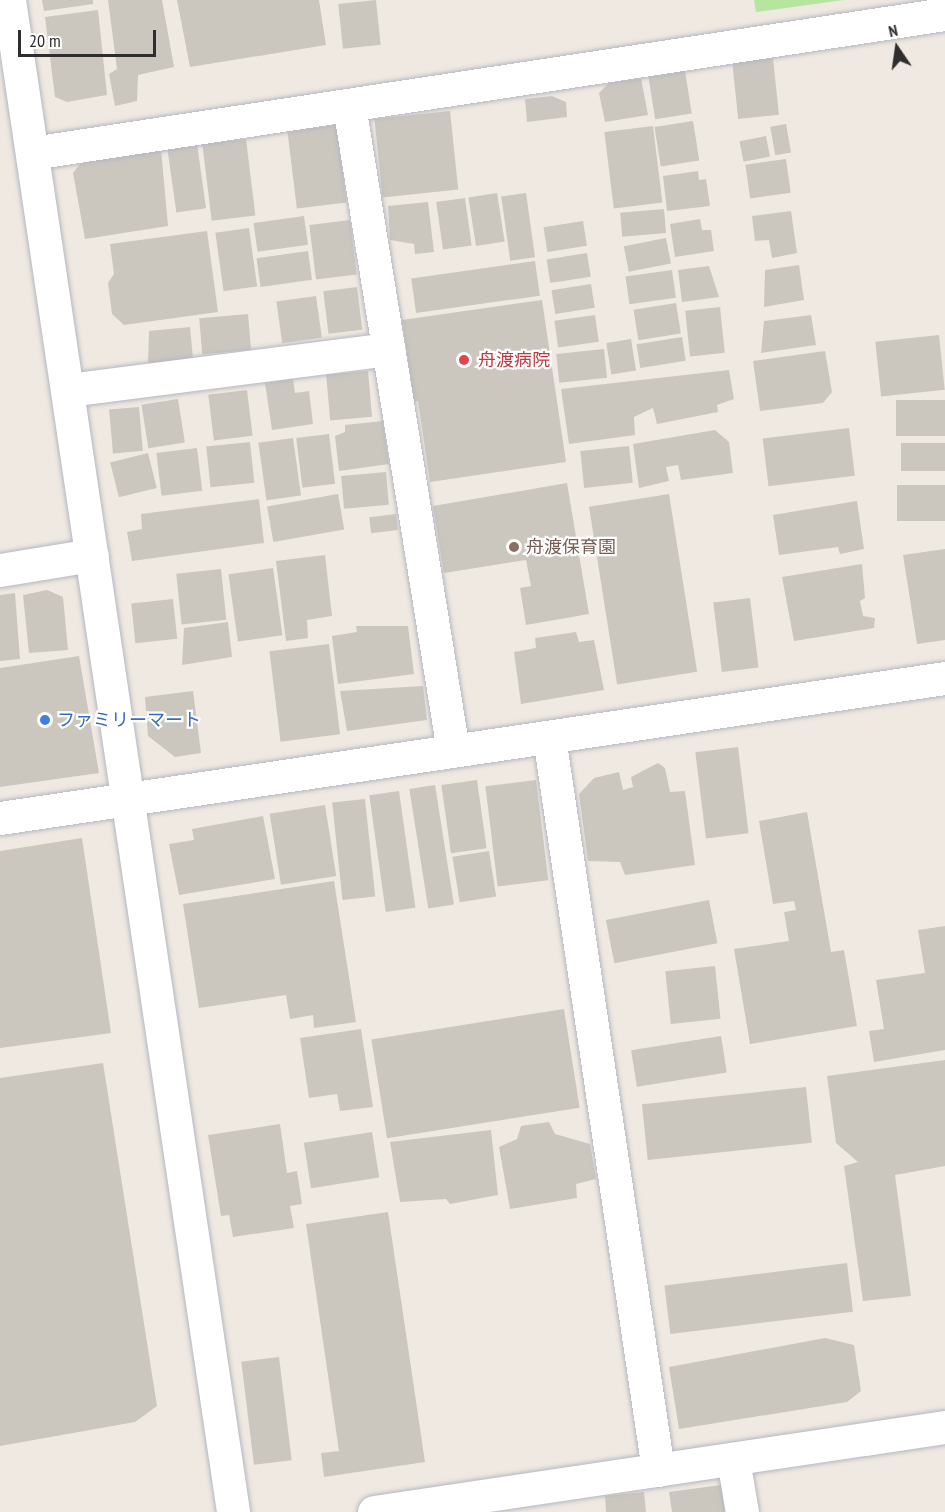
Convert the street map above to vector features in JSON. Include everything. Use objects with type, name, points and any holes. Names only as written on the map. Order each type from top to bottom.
[{"type":"street","points":[[9,0],[233,1512]]},
{"type":"street","points":[[32,153],[945,14]]},
{"type":"street","points":[[349,105],[453,751]]},
{"type":"street","points":[[68,390],[388,349]]},
{"type":"street","points":[[0,570],[92,555]]},
{"type":"street","points":[[0,818],[945,678]]},
{"type":"street","points":[[549,736],[658,1470]]},
{"type":"street","points":[[374,1512],[945,1427]]},
{"type":"street","points":[[733,1459],[742,1512]]},
{"type":"green space","points":[[754,0],[844,0],[756,12]]},
{"type":"building","points":[[42,0],[93,0],[93,4],[44,11]]},
{"type":"building","points":[[108,0],[162,0],[174,67],[138,75],[137,101],[115,106],[109,74],[117,69]]},
{"type":"building","points":[[177,0],[319,0],[326,45],[190,67]]},
{"type":"building","points":[[376,0],[381,45],[343,49],[338,4]]},
{"type":"building","points":[[98,10],[107,95],[67,102],[55,97],[45,17]]},
{"type":"building","points":[[773,58],[779,115],[738,119],[732,62]]},
{"type":"building","points":[[685,71],[692,113],[655,119],[648,77]]},
{"type":"building","points":[[641,78],[648,115],[605,122],[599,93],[609,83]]},
{"type":"building","points":[[552,96],[566,102],[567,117],[527,122],[525,99]]},
{"type":"building","points":[[450,111],[458,190],[383,198],[374,119]]},
{"type":"building","points":[[693,121],[699,161],[661,167],[654,127]]},
{"type":"building","points":[[786,124],[791,153],[775,155],[770,127]]},
{"type":"building","points":[[337,125],[347,202],[297,209],[287,131]]},
{"type":"building","points":[[653,126],[662,202],[614,208],[604,132]]},
{"type":"building","points":[[766,136],[770,157],[744,162],[739,141]]},
{"type":"building","points":[[246,139],[255,215],[212,221],[202,144]]},
{"type":"building","points":[[197,144],[206,208],[176,213],[167,148]]},
{"type":"building","points":[[161,149],[168,226],[85,239],[73,173],[81,163]]},
{"type":"building","points":[[786,159],[791,193],[750,198],[745,165]]},
{"type":"building","points":[[698,171],[699,180],[706,179],[710,206],[667,211],[663,176]]},
{"type":"building","points":[[497,193],[505,241],[476,246],[468,198]]},
{"type":"building","points":[[526,193],[535,257],[510,261],[501,196]]},
{"type":"building","points":[[465,198],[472,246],[443,250],[436,202]]},
{"type":"building","points":[[428,202],[434,252],[415,254],[414,244],[390,240],[388,206]]},
{"type":"building","points":[[664,209],[666,233],[622,237],[620,213]]},
{"type":"building","points":[[791,211],[797,253],[772,258],[769,240],[755,241],[752,216]]},
{"type":"building","points":[[304,216],[308,245],[258,252],[253,223]]},
{"type":"building","points":[[700,219],[702,230],[711,230],[714,251],[675,257],[670,224]]},
{"type":"building","points":[[350,220],[357,275],[316,280],[309,225]]},
{"type":"building","points":[[583,221],[587,246],[547,252],[543,227]]},
{"type":"building","points":[[249,228],[257,286],[224,291],[215,233]]},
{"type":"building","points":[[207,231],[218,312],[124,325],[112,314],[108,283],[114,274],[110,244]]},
{"type":"building","points":[[666,238],[671,264],[629,272],[624,246]]},
{"type":"building","points":[[308,251],[312,280],[261,287],[257,258]]},
{"type":"building","points":[[587,253],[591,277],[550,283],[547,259]]},
{"type":"building","points":[[535,261],[540,296],[416,313],[411,278]]},
{"type":"building","points":[[799,265],[804,300],[764,307],[765,270]]},
{"type":"building","points":[[709,266],[719,297],[682,302],[678,270]]},
{"type":"building","points":[[672,270],[676,298],[629,304],[625,277]]},
{"type":"building","points":[[591,284],[595,308],[555,314],[551,290]]},
{"type":"building","points":[[357,287],[362,330],[328,334],[323,291]]},
{"type":"building","points":[[316,296],[322,338],[282,343],[276,302]]},
{"type":"building","points":[[542,300],[566,462],[430,482],[418,401],[414,402],[402,320]]},
{"type":"building","points":[[676,303],[681,334],[638,340],[634,310]]},
{"type":"building","points":[[720,307],[725,353],[690,356],[685,311]]},
{"type":"building","points":[[248,314],[251,350],[202,354],[199,318]]},
{"type":"building","points":[[595,315],[599,342],[558,347],[554,321]]},
{"type":"building","points":[[811,315],[816,345],[761,353],[764,321]]},
{"type":"building","points":[[190,327],[193,359],[148,365],[149,331]]},
{"type":"building","points":[[939,335],[945,390],[881,396],[875,342]]},
{"type":"building","points":[[682,337],[686,361],[640,368],[637,344]]},
{"type":"building","points":[[631,339],[636,371],[611,375],[606,343]]},
{"type":"building","points":[[604,349],[607,378],[559,383],[556,354]]},
{"type":"building","points":[[825,351],[832,392],[823,403],[760,411],[753,361]]},
{"type":"building","points":[[729,370],[734,399],[717,405],[718,412],[657,424],[653,408],[634,417],[635,435],[569,444],[561,389]]},
{"type":"building","points":[[368,371],[372,417],[330,420],[326,375]]},
{"type":"building","points":[[293,379],[295,393],[309,391],[313,424],[272,430],[265,383]]},
{"type":"building","points":[[247,390],[253,436],[214,440],[208,395]]},
{"type":"building","points":[[178,399],[185,442],[148,448],[141,405]]},
{"type":"building","points":[[896,400],[945,400],[945,436],[896,436]]},
{"type":"building","points":[[139,407],[143,451],[113,453],[109,410]]},
{"type":"building","points":[[383,421],[389,464],[339,471],[335,436],[345,432],[345,425]]},
{"type":"building","points":[[849,428],[855,476],[768,486],[763,439]]},
{"type":"building","points":[[715,430],[729,442],[733,473],[681,480],[678,465],[666,467],[669,481],[639,488],[633,444]]},
{"type":"building","points":[[329,434],[335,484],[302,488],[296,438]]},
{"type":"building","points":[[293,438],[301,495],[266,500],[258,443]]},
{"type":"building","points":[[250,442],[254,483],[211,487],[206,447]]},
{"type":"building","points":[[901,443],[945,443],[945,471],[901,471]]},
{"type":"building","points":[[629,446],[633,483],[584,488],[580,451]]},
{"type":"building","points":[[197,448],[202,491],[162,496],[156,453]]},
{"type":"building","points":[[148,453],[157,488],[119,497],[110,462]]},
{"type":"building","points":[[386,472],[389,505],[344,509],[341,476]]},
{"type":"building","points":[[567,483],[589,614],[526,625],[520,588],[531,586],[526,560],[444,573],[433,506]]},
{"type":"building","points":[[897,485],[945,485],[945,521],[897,521]]},
{"type":"building","points":[[338,494],[344,529],[273,542],[267,507]]},
{"type":"building","points":[[669,494],[697,672],[617,684],[589,507]]},
{"type":"building","points":[[259,499],[264,543],[132,561],[127,532],[142,529],[141,514]]},
{"type":"building","points":[[857,501],[864,549],[840,554],[838,547],[779,555],[773,515]]},
{"type":"building","points":[[396,514],[398,530],[371,533],[369,517]]},
{"type":"building","points":[[945,549],[945,640],[917,644],[903,555]]},
{"type":"building","points":[[325,555],[332,616],[307,620],[308,638],[286,641],[276,561]]},
{"type":"building","points":[[862,564],[865,598],[860,601],[863,616],[875,618],[874,628],[794,641],[782,577]]},
{"type":"building","points":[[273,568],[282,635],[238,642],[228,574]]},
{"type":"building","points":[[221,569],[226,620],[182,624],[176,574]]},
{"type":"building","points":[[47,590],[63,597],[68,650],[29,653],[23,595]]},
{"type":"building","points":[[15,593],[20,659],[0,661],[0,595]]},
{"type":"building","points":[[750,598],[759,667],[722,672],[713,603]]},
{"type":"building","points":[[173,599],[177,639],[135,643],[131,603]]},
{"type":"building","points":[[228,622],[232,657],[182,665],[184,628]]},
{"type":"building","points":[[356,626],[408,626],[414,674],[338,684],[332,636],[357,632]]},
{"type":"building","points":[[576,632],[579,642],[594,640],[604,690],[521,704],[514,652],[536,648],[535,638]]},
{"type":"building","points":[[329,644],[340,734],[281,742],[269,651]]},
{"type":"building","name":"ファミリーマート","points":[[79,656],[99,773],[0,787],[0,668]]},
{"type":"building","points":[[423,686],[427,720],[347,731],[340,691]]},
{"type":"building","points":[[193,691],[201,753],[175,757],[148,736],[145,697]]},
{"type":"building","points":[[738,747],[749,833],[706,839],[695,752]]},
{"type":"building","points":[[658,763],[665,768],[670,792],[685,791],[695,865],[625,875],[620,862],[588,861],[579,794],[594,778],[619,772],[623,790],[633,787],[631,777]]},
{"type":"building","points":[[477,780],[487,848],[451,853],[441,785]]},
{"type":"building","points":[[536,780],[548,880],[498,886],[485,786]]},
{"type":"building","points":[[435,785],[454,905],[428,909],[409,789]]},
{"type":"building","points":[[399,791],[415,908],[386,912],[369,795]]},
{"type":"building","points":[[365,799],[375,896],[342,900],[332,802]]},
{"type":"building","points":[[325,805],[336,876],[281,885],[270,814]]},
{"type":"building","points":[[807,812],[831,952],[844,950],[857,1026],[750,1044],[734,949],[789,941],[784,912],[796,910],[794,901],[773,904],[759,821]]},
{"type":"building","points":[[263,816],[275,879],[179,895],[169,844],[194,840],[192,829]]},
{"type":"building","points":[[82,838],[111,1033],[0,1048],[0,851]]},
{"type":"building","points":[[489,851],[496,896],[460,902],[452,857]]},
{"type":"building","points":[[334,881],[356,1022],[314,1028],[313,1015],[290,1019],[286,995],[199,1008],[183,904]]},
{"type":"building","points":[[709,900],[717,943],[614,963],[606,920]]},
{"type":"building","points":[[945,926],[945,1050],[874,1062],[869,1031],[884,1029],[876,980],[925,973],[918,930]]},
{"type":"building","points":[[715,966],[721,1019],[671,1024],[665,971]]},
{"type":"building","points":[[564,1009],[580,1108],[387,1138],[371,1040]]},
{"type":"building","points":[[361,1029],[373,1107],[340,1111],[337,1094],[309,1098],[300,1038]]},
{"type":"building","points":[[721,1036],[727,1073],[637,1087],[631,1050]]},
{"type":"building","points":[[945,1060],[945,1166],[895,1175],[911,1296],[863,1301],[844,1166],[858,1162],[836,1143],[827,1076]]},
{"type":"building","points":[[103,1063],[157,1406],[135,1422],[0,1446],[0,1078]]},
{"type":"building","points":[[806,1087],[812,1143],[648,1160],[642,1104]]},
{"type":"building","points":[[549,1122],[555,1134],[590,1144],[596,1179],[576,1184],[577,1198],[510,1209],[499,1147],[517,1139],[521,1126]]},
{"type":"building","points":[[280,1124],[287,1173],[297,1171],[302,1204],[290,1206],[294,1228],[233,1237],[229,1215],[221,1216],[208,1135]]},
{"type":"building","points":[[491,1130],[498,1195],[450,1204],[446,1199],[400,1202],[390,1142]]},
{"type":"building","points":[[372,1132],[379,1177],[311,1188],[304,1143]]},
{"type":"building","points":[[388,1212],[425,1462],[324,1477],[321,1453],[339,1451],[306,1224]]},
{"type":"building","points":[[847,1263],[853,1312],[670,1334],[664,1285]]},
{"type":"building","points":[[825,1338],[854,1345],[861,1391],[847,1402],[679,1429],[669,1367]]},
{"type":"building","points":[[279,1357],[292,1460],[254,1465],[241,1362]]},
{"type":"building","points":[[721,1485],[725,1512],[672,1512],[669,1492]]},
{"type":"building","points":[[644,1492],[646,1512],[606,1512],[605,1496]]},
{"type":"place","name":"舟渡病院","points":[[464,360]]},
{"type":"place","name":"舟渡保育園","points":[[514,547]]},
{"type":"place","name":"ファミリーマート","points":[[45,720]]}]
